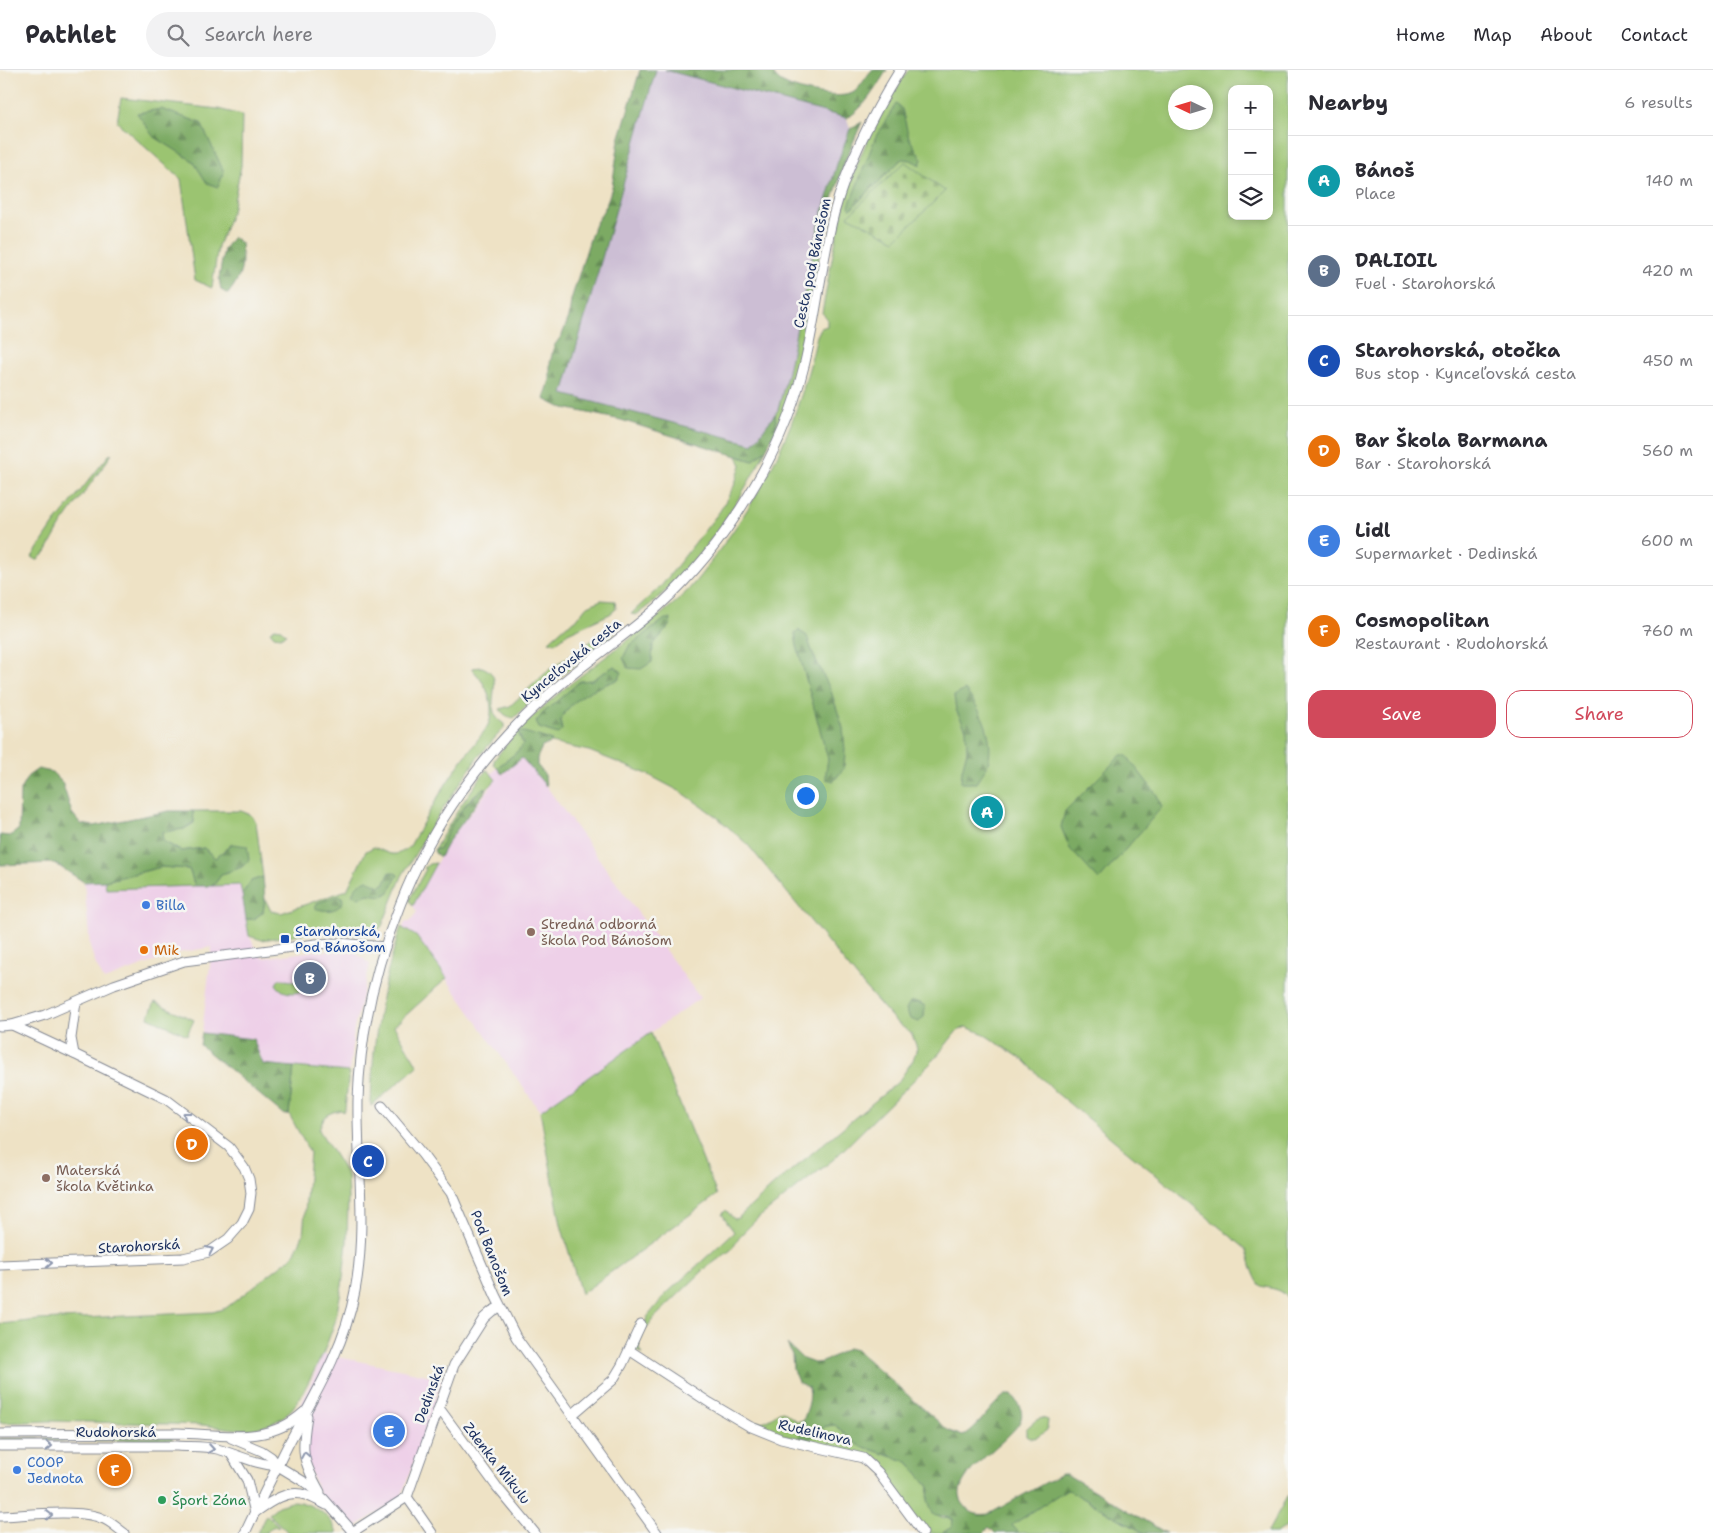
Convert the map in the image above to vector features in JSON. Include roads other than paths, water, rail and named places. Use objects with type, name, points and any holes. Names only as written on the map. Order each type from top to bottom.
[{"type":"street","name":"Cesta pod Bánošom","points":[[778,440],[793,404],[805,365],[834,215],[850,166],[862,135],[900,70]]},
{"type":"street","name":"Kynceľovská cesta","points":[[245,1533],[336,1353],[350,1314],[355,1294],[360,1244],[358,1118],[360,1066],[368,1011],[385,947],[403,897],[424,852],[453,803],[505,737],[547,696],[641,621],[686,580],[740,510],[778,440]]},
{"type":"street","points":[[0,1026],[12,1025],[45,1015],[114,985],[184,961],[316,944],[385,947]]},
{"type":"street","points":[[74,1054],[71,1038],[76,1002]]},
{"type":"street","name":"Starohorská","points":[[0,1265],[183,1258],[209,1252],[228,1239],[242,1223],[249,1208],[250,1194],[249,1179],[244,1167],[228,1147],[166,1099],[12,1025]]},
{"type":"street","name":"Pod Banošom","points":[[382,1106],[422,1154],[451,1193],[500,1307],[528,1355],[657,1533]]},
{"type":"street","name":"Dedinská","points":[[407,1497],[449,1377],[458,1358],[484,1318],[500,1307]]},
{"type":"street","points":[[572,1415],[613,1380],[640,1324]]},
{"type":"street","name":"Rudelinova","points":[[628,1350],[695,1394],[749,1426],[780,1439],[862,1458],[878,1472],[924,1533]]},
{"type":"street","points":[[308,1408],[303,1448],[308,1470],[323,1498]]},
{"type":"street","name":"Rudohorská","points":[[0,1434],[178,1433],[229,1437],[253,1436],[266,1433],[299,1417],[308,1408]]},
{"type":"street","name":"Zdenka Mikulu","points":[[439,1408],[486,1472],[535,1533]]},
{"type":"street","name":"Rudohorská","points":[[229,1437],[262,1451],[271,1457],[278,1466]]},
{"type":"street","name":"Rudohorská","points":[[0,1446],[177,1446],[206,1448],[267,1465],[278,1466]]},
{"type":"street","points":[[231,1454],[247,1480],[254,1513],[274,1499],[303,1494],[330,1506]]},
{"type":"street","points":[[278,1466],[291,1472],[323,1498],[352,1532],[407,1497],[432,1533]]},
{"type":"street","points":[[0,1516],[80,1514],[104,1518],[114,1529],[124,1533]]},
{"type":"place","name":"Bánoš","points":[[987,812]]},
{"type":"place","name":"Billa","points":[[146,905]]},
{"type":"place","name":"Stredná odborná škola Pod Bánošom","points":[[531,932]]},
{"type":"place","name":"Starohorská, Pod Bánošom","points":[[285,939]]},
{"type":"place","name":"Mik","points":[[144,950]]},
{"type":"place","name":"DALIOIL","points":[[310,978]]},
{"type":"place","name":"Bar Škola Barmana","points":[[192,1144]]},
{"type":"place","name":"Starohorská, otočka","points":[[368,1161]]},
{"type":"place","name":"Materská škola Květinka","points":[[46,1178]]},
{"type":"place","name":"Lidl","points":[[389,1431]]},
{"type":"place","name":"COOP Jednota","points":[[17,1470]]},
{"type":"place","name":"Cosmopolitan","points":[[115,1470]]},
{"type":"place","name":"Šport Zóna","points":[[162,1500]]}]
